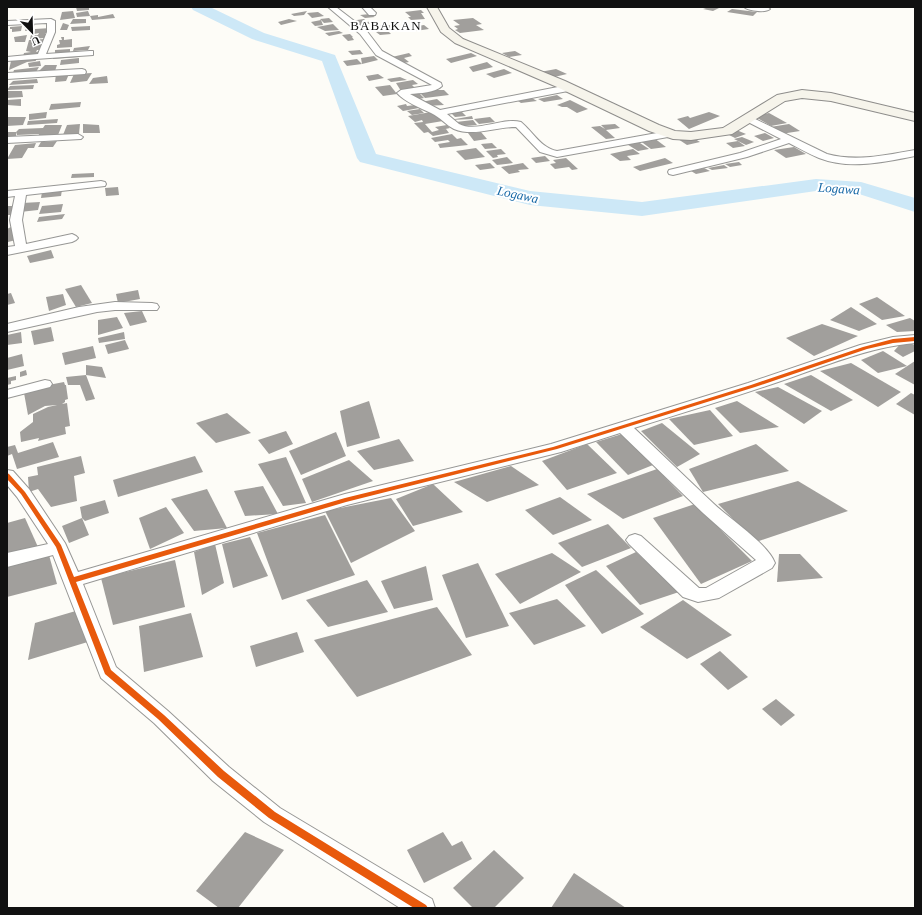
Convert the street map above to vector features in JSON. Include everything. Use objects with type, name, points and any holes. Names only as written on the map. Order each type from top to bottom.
[{"type":"main road","points":[[432,7],[445,30],[459,41],[568,88],[668,134],[691,136],[716,134],[734,128],[766,106],[781,98],[802,94],[831,96],[915,116]]},
{"type":"street","points":[[332,7],[363,32],[378,52],[438,85],[430,89],[401,93],[421,105],[439,113],[456,126],[475,129],[515,124]]},
{"type":"street","points":[[366,7],[372,13]]},
{"type":"street","points":[[748,7],[766,9]]},
{"type":"street","points":[[7,23],[55,20],[41,56]]},
{"type":"street","points":[[7,59],[90,53]]},
{"type":"street","points":[[7,76],[52,76],[82,72]]},
{"type":"street","points":[[439,113],[568,88]]},
{"type":"street","points":[[492,102],[515,124],[519,125],[546,153],[553,155],[668,134]]},
{"type":"street","points":[[749,119],[826,157],[844,161],[862,161],[915,153]]},
{"type":"street","points":[[7,140],[78,137]]},
{"type":"street","points":[[673,172],[743,156],[790,140]]},
{"type":"street","points":[[7,194],[101,184]]},
{"type":"street","points":[[21,193],[16,220],[21,248]]},
{"type":"street","points":[[7,251],[72,238]]},
{"type":"street","points":[[7,328],[98,308],[120,305],[152,308]]},
{"type":"street","points":[[73,580],[345,500],[555,448],[754,386],[865,348],[893,341],[915,339]]},
{"type":"street","points":[[7,394],[45,384]]},
{"type":"street","points":[[622,426],[734,532],[756,550],[765,559],[766,563],[712,593],[704,596],[695,595],[635,540]]},
{"type":"street","points":[[7,475],[23,494],[58,547],[73,580],[108,672],[161,717],[221,774],[272,815],[423,908]]},
{"type":"street","points":[[7,560],[58,547]]},
{"type":"building","points":[[76,7],[89,7],[89,10],[77,11]]},
{"type":"building","points":[[709,7],[721,7],[713,11],[703,9]]},
{"type":"building","points":[[732,9],[757,12],[753,16],[727,12]]},
{"type":"building","points":[[421,10],[424,13],[421,13],[425,19],[411,20],[408,17],[411,17],[405,12]]},
{"type":"building","points":[[73,11],[75,18],[60,20],[62,12]]},
{"type":"building","points":[[88,11],[90,16],[77,17],[76,13]]},
{"type":"building","points":[[307,11],[304,15],[294,16],[291,14]]},
{"type":"building","points":[[318,12],[324,16],[312,18],[307,13]]},
{"type":"building","points":[[113,14],[115,18],[92,20],[90,16],[98,15],[98,17]]},
{"type":"building","points":[[370,14],[375,17],[365,18],[360,15]]},
{"type":"building","points":[[329,18],[333,22],[324,23],[320,19]]},
{"type":"building","points":[[473,18],[482,24],[476,25],[484,30],[460,33],[455,30],[458,29],[454,26],[460,25],[453,20]]},
{"type":"building","points":[[73,19],[86,19],[86,23],[70,24]]},
{"type":"building","points":[[289,19],[297,21],[281,25],[278,22]]},
{"type":"building","points":[[364,19],[367,22],[377,21],[379,23],[374,25],[373,23],[355,26],[350,21]]},
{"type":"building","points":[[321,20],[323,25],[315,26],[311,22]]},
{"type":"building","points":[[35,23],[33,30],[25,31],[25,24]]},
{"type":"building","points":[[63,23],[69,25],[67,30],[60,30]]},
{"type":"building","points":[[333,24],[339,30],[325,31],[317,27]]},
{"type":"building","points":[[392,25],[396,29],[381,30],[377,26]]},
{"type":"building","points":[[424,25],[429,29],[415,31],[411,27]]},
{"type":"building","points":[[22,26],[21,31],[12,32],[12,29],[10,29],[10,27]]},
{"type":"building","points":[[90,26],[90,30],[72,31],[71,27]]},
{"type":"building","points":[[51,28],[49,33],[45,33],[45,38],[30,39],[31,35],[38,35],[39,33],[34,34],[35,29]]},
{"type":"building","points":[[339,31],[343,33],[329,36],[325,33]]},
{"type":"building","points":[[383,31],[391,34],[380,35],[376,32]]},
{"type":"building","points":[[350,34],[354,40],[348,41],[342,35]]},
{"type":"building","points":[[27,35],[25,42],[15,42],[14,37]]},
{"type":"building","points":[[61,37],[64,37],[64,40],[72,39],[72,47],[57,48],[57,45],[60,44],[59,40],[62,40]]},
{"type":"building","points":[[45,39],[42,50],[37,50],[36,52],[40,51],[40,56],[23,57],[24,53],[31,52],[26,51],[29,40]]},
{"type":"building","points":[[90,46],[88,50],[73,51],[74,48]]},
{"type":"building","points":[[70,49],[70,52],[67,53],[55,53],[55,50]]},
{"type":"building","points":[[360,50],[363,54],[352,55],[348,51]]},
{"type":"building","points":[[515,51],[522,55],[509,57],[502,53]]},
{"type":"building","points":[[409,53],[412,56],[404,58],[409,62],[399,64],[392,57]]},
{"type":"building","points":[[471,53],[477,56],[451,63],[446,59]]},
{"type":"building","points":[[80,55],[80,57],[53,59],[53,57]]},
{"type":"building","points":[[374,56],[378,60],[362,64],[361,58]]},
{"type":"building","points":[[35,58],[36,61],[27,62],[9,70],[11,61]]},
{"type":"building","points":[[79,58],[79,63],[60,65],[61,60]]},
{"type":"building","points":[[357,59],[362,64],[347,66],[343,61]]},
{"type":"building","points":[[40,61],[41,66],[29,67],[28,63]]},
{"type":"building","points":[[487,62],[493,67],[473,72],[469,67]]},
{"type":"building","points":[[45,65],[57,65],[55,71],[39,71]]},
{"type":"building","points":[[39,67],[36,72],[13,73],[14,70]]},
{"type":"building","points":[[504,69],[512,73],[494,78],[486,74]]},
{"type":"building","points":[[556,69],[567,74],[550,78],[540,72]]},
{"type":"building","points":[[92,73],[87,81],[70,83],[74,74]]},
{"type":"building","points":[[56,74],[69,74],[66,81],[55,82]]},
{"type":"building","points":[[378,74],[384,78],[369,81],[366,76]]},
{"type":"building","points":[[107,76],[108,83],[89,84],[93,78]]},
{"type":"building","points":[[400,77],[407,80],[391,82],[387,79]]},
{"type":"building","points":[[37,79],[38,83],[9,85],[13,81]]},
{"type":"building","points":[[413,80],[418,84],[412,85],[416,89],[401,91],[396,83]]},
{"type":"building","points":[[34,85],[33,89],[7,90],[10,86]]},
{"type":"building","points":[[390,85],[397,94],[383,96],[375,87]]},
{"type":"building","points":[[444,90],[449,95],[425,98],[419,92]]},
{"type":"building","points":[[8,91],[22,91],[23,97],[7,98]]},
{"type":"building","points":[[419,93],[424,98],[414,100],[409,95]]},
{"type":"building","points":[[557,95],[563,99],[544,102],[538,99]]},
{"type":"building","points":[[530,97],[537,101],[521,103],[515,99]]},
{"type":"building","points":[[21,99],[21,106],[7,105],[7,100]]},
{"type":"building","points":[[437,99],[444,105],[426,106],[421,102]]},
{"type":"building","points":[[570,100],[588,109],[577,113],[567,107],[557,105]]},
{"type":"building","points":[[81,102],[80,107],[49,110],[51,104]]},
{"type":"building","points":[[406,104],[407,106],[415,105],[419,108],[403,111],[397,106]]},
{"type":"building","points":[[420,109],[424,113],[412,115],[407,111]]},
{"type":"building","points":[[461,111],[466,116],[455,117],[450,112]]},
{"type":"building","points":[[47,112],[46,118],[29,120],[29,114]]},
{"type":"building","points":[[431,112],[443,121],[425,124],[432,132],[439,130],[435,127],[447,125],[450,128],[441,130],[446,129],[449,133],[433,136],[428,132],[424,133],[414,123],[423,122],[422,120],[415,122],[408,116]]},
{"type":"building","points":[[709,112],[720,116],[689,129],[677,119],[688,116],[690,118]]},
{"type":"building","points":[[769,113],[787,123],[771,126],[754,116]]},
{"type":"building","points":[[472,116],[473,119],[450,120]]},
{"type":"building","points":[[7,117],[26,117],[23,125],[7,126]]},
{"type":"building","points":[[490,117],[495,122],[479,124],[474,119]]},
{"type":"building","points":[[58,119],[57,123],[27,125],[28,121]]},
{"type":"building","points":[[473,120],[477,125],[459,126],[456,122]]},
{"type":"building","points":[[80,124],[79,134],[63,135],[67,125]]},
{"type":"building","points":[[83,124],[99,125],[100,133],[83,133]]},
{"type":"building","points":[[615,124],[620,128],[606,130],[615,138],[606,139],[591,127],[600,126],[605,129],[601,125]]},
{"type":"building","points":[[789,124],[800,131],[781,134],[770,127]]},
{"type":"building","points":[[45,125],[62,125],[58,135],[38,137],[39,134],[17,135],[16,132],[19,129],[43,128]]},
{"type":"building","points":[[734,129],[746,134],[735,138],[723,132]]},
{"type":"building","points":[[7,132],[16,132],[16,138],[7,138]]},
{"type":"building","points":[[481,132],[487,139],[474,141],[468,133]]},
{"type":"building","points":[[765,133],[774,138],[763,141],[754,136]]},
{"type":"building","points":[[452,134],[457,139],[461,138],[468,145],[440,148],[438,144],[450,142],[448,140],[435,142],[431,138]]},
{"type":"building","points":[[692,137],[700,142],[687,145],[678,139]]},
{"type":"building","points":[[742,137],[754,142],[746,145],[734,139]]},
{"type":"building","points":[[654,138],[666,147],[651,149],[639,140]]},
{"type":"building","points":[[57,141],[53,147],[38,147],[41,142]]},
{"type":"building","points":[[637,141],[649,149],[638,151],[625,143]]},
{"type":"building","points":[[738,141],[745,146],[733,148],[726,143]]},
{"type":"building","points":[[36,143],[34,148],[28,148],[22,158],[7,159],[15,145]]},
{"type":"building","points":[[492,143],[497,148],[485,149],[481,144]]},
{"type":"building","points":[[794,147],[806,154],[786,158],[774,150]]},
{"type":"building","points":[[476,148],[485,157],[465,160],[456,151]]},
{"type":"building","points":[[501,149],[506,154],[497,155],[498,157],[493,158],[486,151]]},
{"type":"building","points":[[633,149],[640,154],[627,156],[631,160],[620,161],[610,154]]},
{"type":"building","points":[[545,156],[550,161],[536,163],[531,158]]},
{"type":"building","points":[[507,157],[513,163],[497,165],[492,160]]},
{"type":"building","points":[[566,158],[578,169],[572,170],[569,167],[555,169],[550,164],[556,163],[553,160]]},
{"type":"building","points":[[665,158],[673,163],[640,171],[633,167]]},
{"type":"building","points":[[739,162],[742,165],[730,167],[725,164]]},
{"type":"building","points":[[490,163],[495,168],[480,170],[475,165]]},
{"type":"building","points":[[523,163],[529,169],[518,170],[520,172],[509,174],[501,167]]},
{"type":"building","points":[[724,165],[728,168],[712,170],[708,168]]},
{"type":"building","points":[[704,168],[710,171],[696,174],[691,171]]},
{"type":"building","points":[[94,173],[94,177],[71,178],[72,174]]},
{"type":"building","points":[[118,187],[119,195],[106,196],[105,188]]},
{"type":"building","points":[[62,190],[61,196],[41,198],[42,192]]},
{"type":"building","points":[[40,202],[38,210],[20,212],[22,203]]},
{"type":"building","points":[[63,204],[61,212],[39,214],[42,206]]},
{"type":"building","points":[[7,206],[16,206],[13,215],[7,215]]},
{"type":"building","points":[[65,214],[62,219],[37,222],[39,217]]},
{"type":"building","points":[[13,226],[16,240],[8,242],[7,229]]},
{"type":"building","points":[[51,250],[54,258],[30,263],[27,256]]},
{"type":"building","points":[[81,285],[92,303],[76,307],[65,289]]},
{"type":"building","points":[[138,290],[140,299],[118,303],[116,294]]},
{"type":"building","points":[[11,293],[15,303],[7,305],[7,294]]},
{"type":"building","points":[[63,294],[66,305],[49,311],[46,297]]},
{"type":"building","points":[[877,297],[905,316],[882,320],[859,304]]},
{"type":"building","points":[[851,307],[877,324],[859,331],[830,320]]},
{"type":"building","points":[[142,311],[147,322],[130,326],[124,313]]},
{"type":"building","points":[[117,317],[123,328],[98,335],[98,320]]},
{"type":"building","points":[[910,318],[915,321],[915,331],[897,332],[886,325]]},
{"type":"building","points":[[822,324],[858,336],[814,356],[786,338]]},
{"type":"building","points":[[51,327],[54,341],[34,345],[31,331]]},
{"type":"building","points":[[21,332],[22,343],[7,345],[7,335]]},
{"type":"building","points":[[124,332],[125,339],[99,343],[98,338]]},
{"type":"building","points":[[125,340],[129,349],[108,354],[105,345]]},
{"type":"building","points":[[903,341],[915,345],[915,351],[903,357],[894,351]]},
{"type":"building","points":[[93,346],[96,358],[65,365],[62,353]]},
{"type":"building","points":[[883,351],[907,366],[878,373],[861,360]]},
{"type":"building","points":[[22,354],[24,366],[7,370],[7,358]]},
{"type":"building","points":[[915,361],[915,385],[895,374]]},
{"type":"building","points":[[851,363],[901,392],[878,407],[820,371]]},
{"type":"building","points":[[86,365],[102,367],[106,378],[86,375]]},
{"type":"building","points":[[26,370],[27,375],[20,377],[20,372]]},
{"type":"building","points":[[86,375],[95,399],[86,401],[80,385],[68,385],[66,377]]},
{"type":"building","points":[[811,375],[853,400],[831,411],[784,384]]},
{"type":"building","points":[[16,376],[16,380],[11,381],[11,384],[7,385],[7,378]]},
{"type":"building","points":[[64,382],[66,385],[68,399],[62,404],[67,403],[70,426],[65,427],[66,434],[38,441],[39,438],[21,442],[20,432],[33,422],[33,414],[48,407],[57,405],[45,406],[28,415],[24,393],[38,387]]},
{"type":"building","points":[[778,387],[822,411],[804,424],[755,392]]},
{"type":"building","points":[[911,393],[915,395],[915,415],[896,404]]},
{"type":"building","points":[[369,401],[380,438],[347,447],[340,411]]},
{"type":"building","points":[[737,401],[779,427],[740,433],[715,408]]},
{"type":"building","points":[[710,410],[733,436],[694,445],[669,419]]},
{"type":"building","points":[[227,413],[251,433],[216,443],[196,423]]},
{"type":"building","points":[[662,423],[700,454],[677,467],[641,431]]},
{"type":"building","points":[[286,431],[293,444],[269,454],[258,440]]},
{"type":"building","points":[[336,432],[346,456],[301,475],[289,451]]},
{"type":"building","points":[[622,434],[653,465],[628,475],[596,442]]},
{"type":"building","points":[[399,439],[414,461],[374,470],[357,451]]},
{"type":"building","points":[[53,442],[59,457],[17,469],[12,454],[7,456],[7,447],[15,445],[18,453]]},
{"type":"building","points":[[587,444],[617,473],[567,490],[542,461]]},
{"type":"building","points":[[756,444],[789,471],[703,492],[689,469]]},
{"type":"building","points":[[81,456],[85,473],[74,476],[77,501],[51,507],[38,489],[29,492],[28,477],[38,475],[37,467]]},
{"type":"building","points":[[195,456],[203,472],[118,497],[113,480]]},
{"type":"building","points":[[286,457],[306,503],[283,506],[258,464]]},
{"type":"building","points":[[349,460],[373,481],[312,502],[302,479]]},
{"type":"building","points":[[511,466],[539,485],[487,502],[454,482]]},
{"type":"building","points":[[657,469],[683,496],[623,519],[587,494]]},
{"type":"building","points":[[798,481],[848,511],[756,542],[718,504]]},
{"type":"building","points":[[433,484],[463,512],[413,526],[396,499]]},
{"type":"building","points":[[263,486],[278,514],[245,516],[234,491]]},
{"type":"building","points":[[207,489],[227,528],[194,531],[171,499]]},
{"type":"building","points":[[560,497],[592,520],[553,535],[525,510]]},
{"type":"building","points":[[391,498],[415,531],[351,563],[325,511]]},
{"type":"building","points":[[105,500],[109,513],[85,521],[82,518],[80,507]]},
{"type":"building","points":[[695,504],[752,561],[701,584],[653,518]]},
{"type":"building","points":[[166,507],[184,533],[150,549],[139,518]]},
{"type":"building","points":[[325,515],[355,575],[282,600],[257,533]]},
{"type":"building","points":[[25,518],[38,547],[7,555],[7,523]]},
{"type":"building","points":[[82,518],[89,535],[69,543],[62,526]]},
{"type":"building","points":[[608,524],[631,548],[582,567],[558,543]]},
{"type":"building","points":[[250,537],[268,576],[233,588],[222,544]]},
{"type":"building","points":[[215,544],[224,583],[202,595],[194,552]]},
{"type":"building","points":[[636,552],[679,592],[640,605],[606,566]]},
{"type":"building","points":[[552,553],[581,572],[520,604],[495,574]]},
{"type":"building","points":[[779,554],[800,554],[823,578],[777,582]]},
{"type":"building","points":[[49,555],[57,584],[7,597],[7,567]]},
{"type":"building","points":[[175,560],[185,607],[113,625],[101,578]]},
{"type":"building","points":[[478,563],[509,626],[466,638],[442,575]]},
{"type":"building","points":[[426,566],[433,600],[394,609],[381,581]]},
{"type":"building","points":[[596,570],[644,614],[602,634],[565,585]]},
{"type":"building","points":[[367,580],[388,612],[328,627],[306,600]]},
{"type":"building","points":[[557,599],[586,626],[534,645],[509,613]]},
{"type":"building","points":[[683,600],[732,635],[687,659],[640,627]]},
{"type":"building","points":[[437,607],[472,655],[357,697],[314,640]]},
{"type":"building","points":[[79,610],[91,641],[28,660],[35,623]]},
{"type":"building","points":[[191,613],[203,657],[144,672],[139,626]]},
{"type":"building","points":[[297,632],[304,652],[256,667],[250,646]]},
{"type":"building","points":[[720,651],[748,677],[728,690],[700,664]]},
{"type":"building","points":[[776,699],[795,715],[781,726],[762,709]]},
{"type":"building","points":[[245,832],[284,850],[238,908],[219,908],[196,891]]},
{"type":"building","points":[[443,832],[452,846],[462,841],[472,859],[424,883],[407,850]]},
{"type":"building","points":[[494,850],[524,878],[494,908],[473,908],[453,888]]},
{"type":"building","points":[[574,873],[626,908],[551,908]]},
{"type":"waterway","name":"Logawa","points":[[198,7],[258,36],[329,58],[367,158],[530,198],[642,209],[816,185],[861,188],[915,205]]},
{"type":"cycle path","points":[[73,580],[345,500],[555,448],[753,386],[865,348],[893,341],[915,339]]},
{"type":"cycle path","points":[[7,475],[23,493],[59,547],[108,672],[161,717],[221,774],[272,815],[423,908]]},
{"type":"district","name":"BABAKAN","points":[[386,25]]}]
